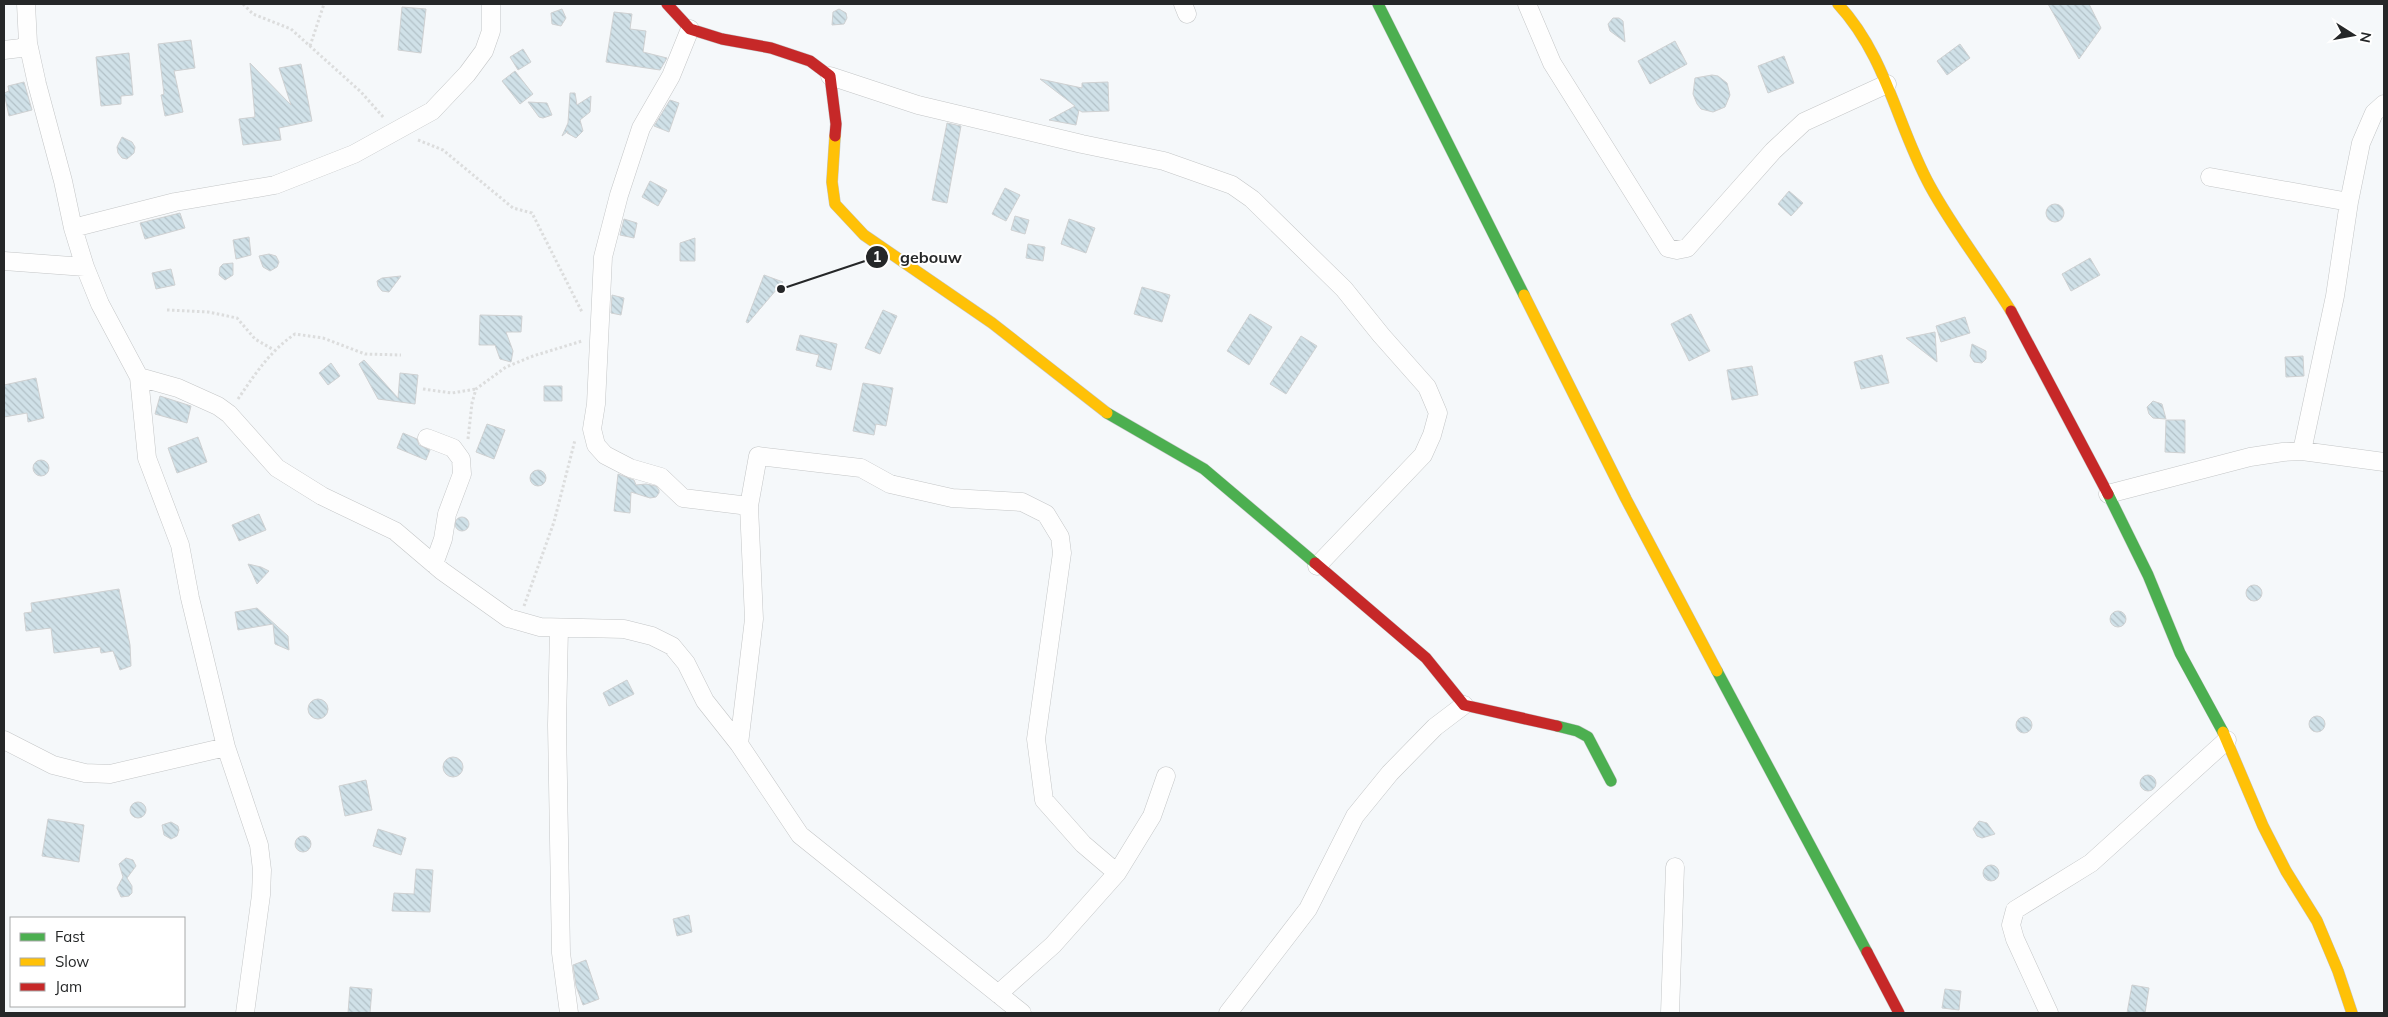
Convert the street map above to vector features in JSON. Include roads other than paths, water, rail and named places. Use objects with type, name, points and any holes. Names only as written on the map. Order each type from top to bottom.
[{"type":"street","points":[[26,4],[28,42],[73,228],[85,267],[114,333],[139,377],[147,458],[180,545],[190,598],[226,747],[259,845],[262,870],[261,895],[245,1013]]},
{"type":"street","points":[[73,228],[175,202],[276,185],[354,154],[432,111],[467,74],[484,51],[491,32],[491,4]]},
{"type":"street","points":[[667,4],[690,29],[722,39],[771,48],[810,61],[830,76],[918,105],[1082,144],[1164,161],[1232,185],[1252,199],[1344,289],[1427,387],[1438,413],[1432,435],[1423,455],[1317,566]]},
{"type":"street","points":[[1378,4],[1626,498],[1899,1013]]},
{"type":"street","points":[[1527,4],[1552,63],[1668,248],[1677,250],[1687,248],[1773,151],[1804,122],[1887,84]]},
{"type":"street","points":[[1838,4],[1852,19],[1887,84],[1930,186],[2010,310],[2108,494],[2159,598],[2180,653],[2227,740],[2263,826],[2286,871],[2317,921],[2338,971],[2352,1013]]},
{"type":"street","points":[[690,29],[671,76],[641,128],[619,195],[603,257],[598,330],[596,404],[592,429],[596,445],[605,455],[630,468],[661,477],[683,498],[749,506]]},
{"type":"street","points":[[4,50],[22,48],[28,42]]},
{"type":"street","points":[[830,76],[835,117],[832,182],[835,204],[864,236],[992,323],[1106,413],[1161,442],[1204,469],[1426,658],[1464,705],[1577,731],[1588,737],[1611,781]]},
{"type":"street","points":[[2302,450],[2335,296],[2348,202],[2366,128],[2374,113],[2384,104]]},
{"type":"street","points":[[2210,177],[2348,202]]},
{"type":"street","points":[[4,261],[85,267]]},
{"type":"street","points":[[139,377],[178,388],[218,406],[229,414],[277,468],[322,496],[395,531],[434,564],[508,618],[540,627],[624,629],[652,636],[672,646],[686,663],[705,701],[739,744],[800,835],[1022,1013]]},
{"type":"street","points":[[427,438],[453,448],[461,459],[462,474],[434,564]]},
{"type":"street","points":[[2108,494],[2250,456],[2302,450],[2384,462]]},
{"type":"street","points":[[739,744],[754,619],[749,506],[758,456],[861,468],[890,484],[952,498],[1022,502],[1046,514],[1060,537],[1062,553],[1036,739],[1044,800],[1083,844],[1117,874]]},
{"type":"street","points":[[559,628],[557,725],[560,953],[569,1013]]},
{"type":"street","points":[[1228,1013],[1308,909],[1355,816],[1390,773],[1435,727],[1464,705]]},
{"type":"street","points":[[4,740],[53,766],[85,773],[110,774],[226,747]]},
{"type":"street","points":[[2049,1013],[2015,939],[2011,925],[2015,910],[2091,863],[2227,740]]},
{"type":"street","points":[[998,994],[1054,945],[1117,874],[1152,816],[1166,776]]},
{"type":"street","points":[[1670,1013],[1675,867]]},
{"type":"place","name":"gebouw","points":[[781,289]]}]
